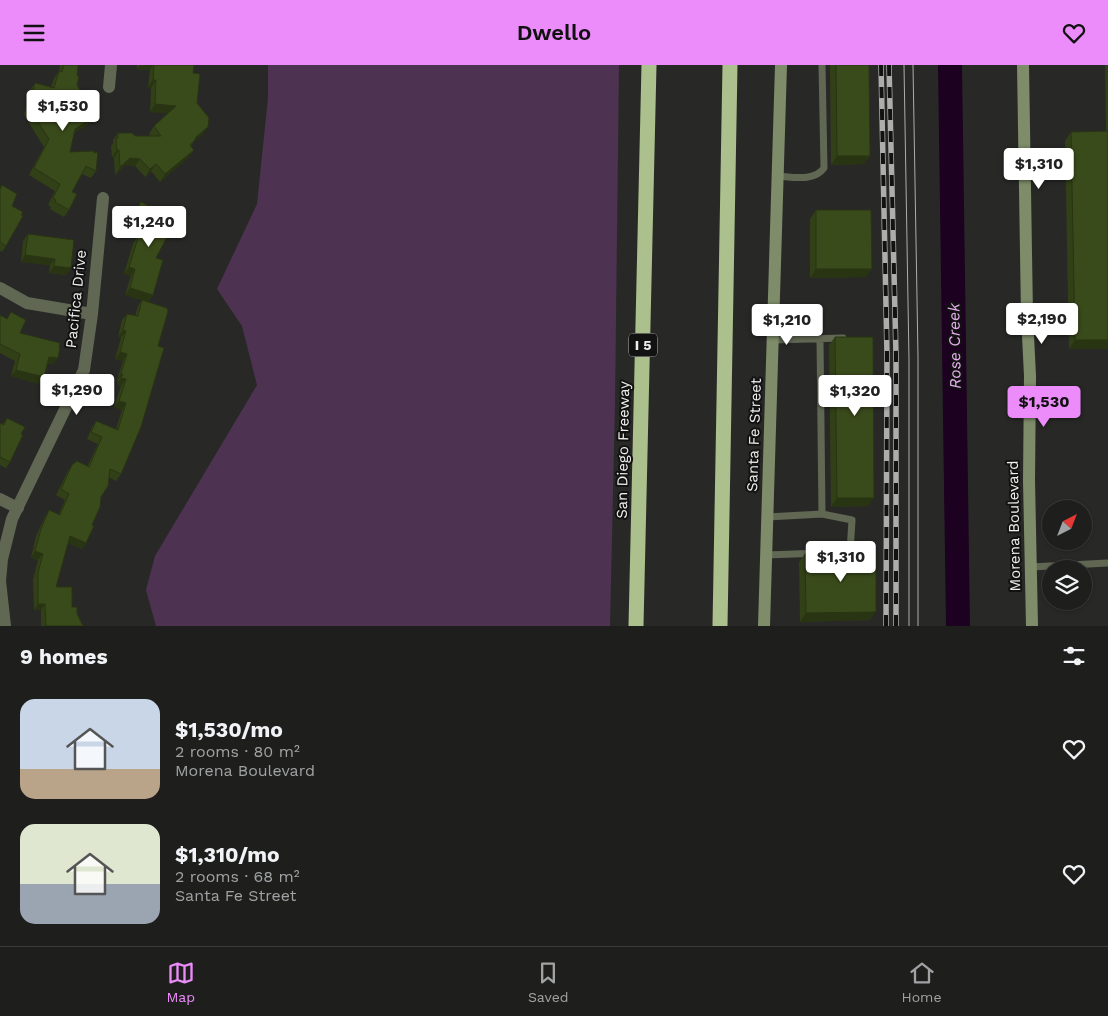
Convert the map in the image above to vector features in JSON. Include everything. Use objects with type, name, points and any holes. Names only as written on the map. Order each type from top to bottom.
[{"type":"highway","name":"San Diego Freeway","points":[[636,626],[649,65]]},
{"type":"highway","points":[[720,626],[730,65]]},
{"type":"street","points":[[109,87],[111,65]]},
{"type":"street","name":"Santa Fe Street","points":[[764,626],[782,65]]},
{"type":"street","name":"Morena Boulevard","points":[[1023,65],[1027,315],[1030,376],[1030,567],[1032,626]]},
{"type":"street","name":"Pacifica Drive","points":[[5,626],[0,581],[2,559],[12,519],[84,370],[92,314],[103,198]]},
{"type":"street","points":[[0,288],[28,303],[92,314]]},
{"type":"street","points":[[0,499],[18,508]]},
{"type":"lane","points":[[778,176],[812,177],[820,174],[824,169],[822,65]]},
{"type":"lane","points":[[773,340],[848,338]]},
{"type":"lane","points":[[820,339],[822,514]]},
{"type":"lane","points":[[766,555],[850,551],[852,519],[822,514],[767,517]]},
{"type":"lane","points":[[1030,567],[1108,563]]},
{"type":"shaded area","points":[[268,65],[619,65],[610,626],[156,626],[146,590],[155,556],[257,385],[242,326],[217,289],[257,204],[268,98]]},
{"type":"building","points":[[64,65],[78,65],[77,76],[79,76],[77,85],[92,110],[89,113],[92,118],[75,129],[70,152],[98,152],[96,171],[86,166],[72,192],[77,194],[69,210],[55,202],[56,200],[53,198],[60,184],[34,168],[49,139],[29,108],[35,83],[54,88],[59,71],[62,72]]},
{"type":"building","points":[[154,65],[194,65],[193,73],[200,74],[197,103],[209,118],[208,127],[190,145],[194,150],[165,174],[156,164],[150,169],[140,159],[130,158],[120,167],[119,150],[117,150],[116,138],[118,138],[118,133],[132,133],[135,136],[161,136],[154,126],[176,106],[155,104],[156,80],[153,80]]},
{"type":"building","points":[[836,65],[869,65],[870,156],[837,156]]},
{"type":"building","points":[[1108,131],[1108,340],[1075,340],[1071,132]]},
{"type":"building","points":[[2,185],[17,194],[12,206],[23,212],[21,215],[23,216],[6,246],[0,242],[0,189]]},
{"type":"building","points":[[141,202],[176,220],[156,258],[163,260],[153,295],[130,288],[135,269],[129,267],[138,238],[146,222],[133,216]]},
{"type":"building","points":[[816,210],[871,210],[872,269],[816,269]]},
{"type":"building","points":[[28,234],[74,240],[71,268],[54,266],[55,259],[25,255]]},
{"type":"building","points":[[142,300],[167,308],[168,311],[158,346],[164,348],[141,427],[121,474],[110,469],[108,486],[101,497],[100,507],[92,525],[94,526],[86,543],[70,536],[56,587],[72,587],[72,607],[77,607],[77,614],[83,626],[46,626],[45,604],[38,604],[38,573],[43,554],[35,551],[41,529],[49,510],[60,515],[69,494],[61,489],[72,465],[77,461],[89,467],[102,437],[91,432],[96,421],[118,430],[126,403],[119,401],[126,379],[121,378],[127,354],[120,352],[126,331],[123,330],[127,314],[138,316]]},
{"type":"building","points":[[11,312],[26,320],[20,333],[60,343],[58,358],[49,357],[44,377],[16,370],[20,354],[0,344],[0,315],[7,319]]},
{"type":"building","points":[[835,337],[873,337],[874,498],[837,498]]},
{"type":"building","points":[[7,418],[25,427],[10,462],[0,457],[0,423],[4,425]]},
{"type":"building","points":[[876,553],[876,612],[806,613],[805,554]]},
{"type":"waterway","name":"Rose Creek","points":[[950,65],[958,626]]},
{"type":"tram line","points":[[904,65],[909,360],[909,626]]},
{"type":"tram line","points":[[913,65],[918,357],[918,626]]},
{"type":"railway","points":[[881,65],[887,355],[886,626]]},
{"type":"railway","points":[[889,65],[896,355],[896,626]]}]
